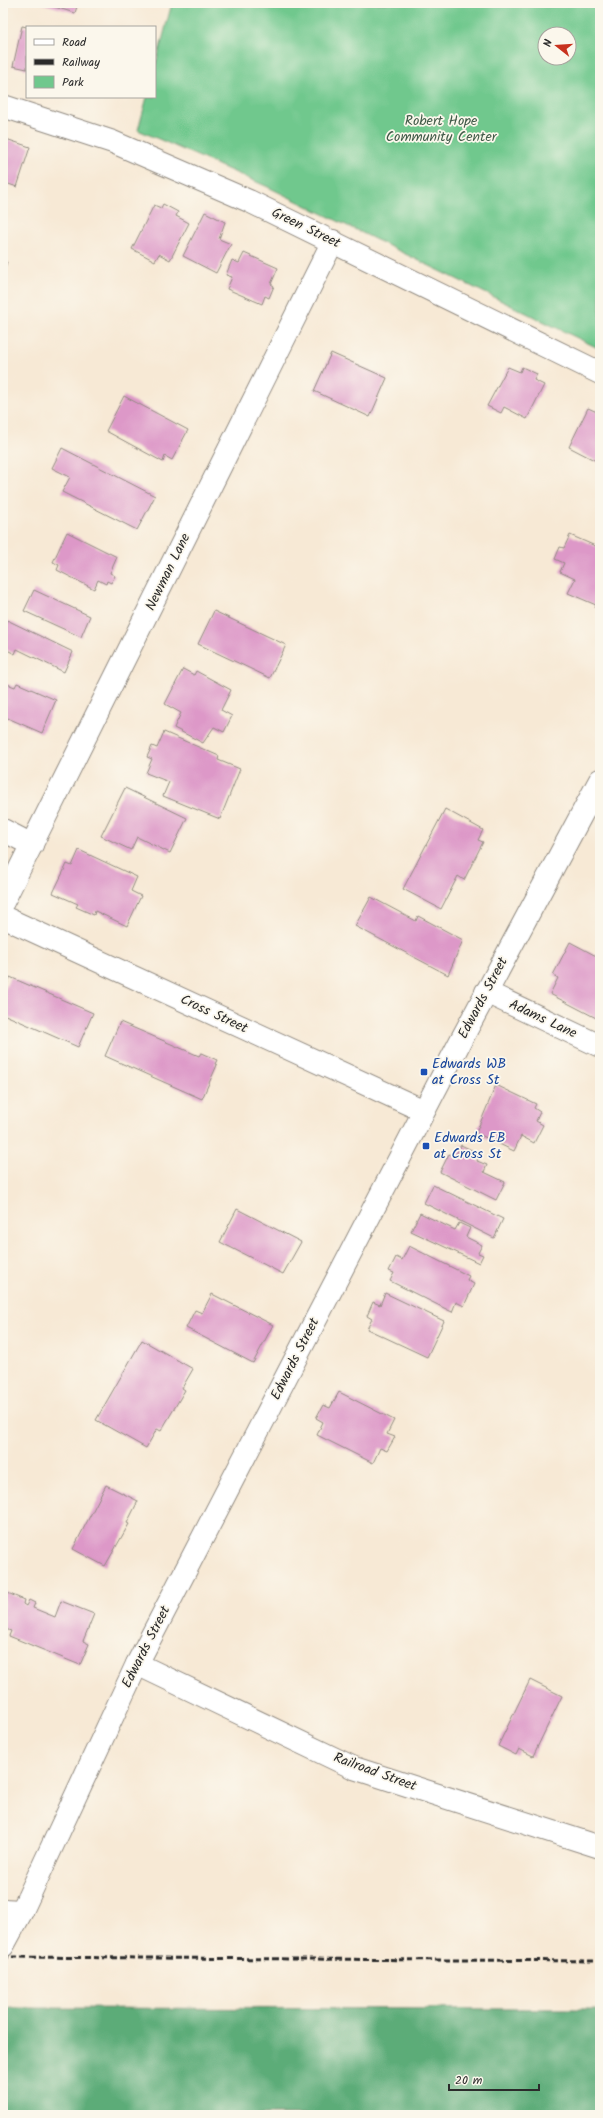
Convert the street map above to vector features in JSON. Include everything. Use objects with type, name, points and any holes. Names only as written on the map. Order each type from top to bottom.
[{"type":"street","name":"Green Street","points":[[3,106],[113,142],[250,201],[600,373]]},
{"type":"street","name":"Newman Lane","points":[[3,902],[333,241]]},
{"type":"street","name":"Edwards Street","points":[[3,1946],[12,1910],[137,1664],[486,992],[600,780]]},
{"type":"street","points":[[3,830],[32,845]]},
{"type":"street","name":"Cross Street","points":[[3,917],[424,1111]]},
{"type":"street","name":"Adams Lane","points":[[486,992],[600,1046]]},
{"type":"street","name":"Railroad Street","points":[[137,1664],[354,1768],[600,1847]]},
{"type":"green space","name":"Robert Hope Community Center","points":[[172,3],[600,3],[600,349],[268,187],[138,130],[147,98],[156,98],[156,63]]},
{"type":"green space","points":[[3,2008],[600,2009],[600,2115],[3,2115]]},
{"type":"building","points":[[41,3],[78,3],[75,13]]},
{"type":"building","points":[[22,26],[26,27],[26,69],[13,66]]},
{"type":"building","points":[[3,138],[30,147],[17,187],[3,182]]},
{"type":"building","points":[[163,204],[178,212],[176,216],[189,223],[170,260],[159,254],[155,261],[132,249],[154,205],[161,208]]},
{"type":"building","points":[[205,212],[225,222],[219,239],[231,244],[216,273],[183,256]]},
{"type":"building","points":[[244,253],[278,268],[271,284],[274,286],[269,298],[265,296],[262,304],[227,289],[232,277],[226,275],[232,260],[239,263]]},
{"type":"building","points":[[3,261],[7,262],[3,274]]},
{"type":"building","points":[[331,353],[387,378],[370,417],[314,391]]},
{"type":"building","points":[[508,367],[520,372],[522,367],[537,374],[534,380],[544,385],[527,419],[504,407],[501,413],[487,406]]},
{"type":"building","points":[[124,396],[188,430],[172,460],[165,456],[163,462],[106,431]]},
{"type":"building","points":[[600,405],[600,463],[569,447],[588,408],[597,412]]},
{"type":"building","points":[[62,448],[155,496],[137,530],[62,492],[70,477],[52,468]]},
{"type":"building","points":[[67,532],[117,557],[110,573],[115,576],[111,583],[107,581],[106,584],[98,580],[94,589],[57,570],[59,565],[53,562]]},
{"type":"building","points":[[570,535],[600,548],[600,610],[595,608],[596,605],[568,593],[575,579],[560,572],[564,563],[555,559],[560,547],[564,548]]},
{"type":"building","points":[[34,590],[90,616],[81,637],[24,611]]},
{"type":"building","points":[[214,611],[286,645],[270,678],[198,644]]},
{"type":"building","points":[[7,620],[73,652],[64,672],[17,649],[15,654],[3,648],[3,629]]},
{"type":"building","points":[[183,669],[194,675],[196,671],[231,690],[221,710],[232,716],[224,732],[214,727],[203,743],[174,728],[181,713],[165,704]]},
{"type":"building","points":[[17,683],[56,700],[42,733],[3,716],[5,708],[3,707],[3,693],[7,684],[15,687]]},
{"type":"building","points":[[164,732],[219,756],[218,760],[240,769],[220,819],[163,796],[169,782],[146,773],[152,759],[147,757],[152,746],[157,748]]},
{"type":"building","points":[[125,788],[187,818],[170,853],[137,837],[131,850],[101,836]]},
{"type":"building","points":[[445,809],[483,830],[478,840],[483,842],[464,880],[458,876],[441,909],[403,889]]},
{"type":"building","points":[[79,850],[137,877],[131,891],[141,896],[127,926],[95,911],[94,915],[76,907],[78,904],[53,893],[67,864],[72,866]]},
{"type":"building","points":[[371,897],[416,921],[418,916],[463,940],[448,975],[355,926]]},
{"type":"building","points":[[570,942],[600,958],[600,1020],[550,994],[558,978],[553,975]]},
{"type":"building","points":[[10,977],[93,1013],[78,1047],[3,1014],[3,994]]},
{"type":"building","points":[[120,1022],[199,1056],[201,1053],[217,1060],[215,1064],[217,1065],[202,1099],[105,1056]]},
{"type":"building","points":[[496,1085],[536,1104],[534,1108],[540,1112],[536,1121],[543,1125],[534,1143],[521,1136],[514,1151],[476,1133]]},
{"type":"building","points":[[461,1145],[480,1154],[477,1161],[487,1165],[484,1172],[505,1182],[496,1200],[440,1172],[449,1154],[455,1157]]},
{"type":"building","points":[[433,1185],[503,1219],[494,1238],[424,1203]]},
{"type":"building","points":[[237,1209],[301,1242],[283,1274],[220,1242]]},
{"type":"building","points":[[420,1213],[455,1230],[459,1223],[470,1228],[466,1237],[482,1245],[478,1253],[483,1255],[479,1263],[411,1231]]},
{"type":"building","points":[[409,1246],[469,1276],[467,1280],[474,1284],[464,1306],[456,1302],[452,1312],[390,1281],[394,1273],[389,1271],[396,1257],[402,1260]]},
{"type":"building","points":[[385,1293],[444,1321],[427,1357],[367,1329],[372,1319],[367,1316],[373,1302],[380,1305]]},
{"type":"building","points":[[212,1294],[273,1325],[253,1363],[186,1328],[195,1310],[202,1313]]},
{"type":"building","points":[[142,1340],[193,1369],[182,1388],[185,1390],[161,1431],[157,1429],[146,1448],[96,1420]]},
{"type":"building","points":[[339,1392],[394,1420],[387,1434],[395,1437],[387,1451],[380,1448],[373,1463],[317,1435],[323,1422],[316,1418],[323,1405],[330,1408]]},
{"type":"building","points":[[106,1485],[138,1501],[127,1523],[129,1524],[105,1566],[73,1549]]},
{"type":"building","points":[[3,1591],[24,1600],[23,1604],[26,1606],[29,1600],[35,1603],[33,1608],[55,1617],[61,1601],[94,1614],[83,1641],[89,1644],[80,1665],[9,1636],[11,1631],[3,1628]]},
{"type":"building","points":[[530,1680],[562,1696],[533,1756],[519,1749],[516,1755],[498,1746]]},
{"type":"railway","points":[[3,1957],[600,1961]]},
{"type":"place","name":"Edwards WB at Cross St","points":[[424,1072]]},
{"type":"place","name":"Edwards EB at Cross St","points":[[426,1146]]}]
